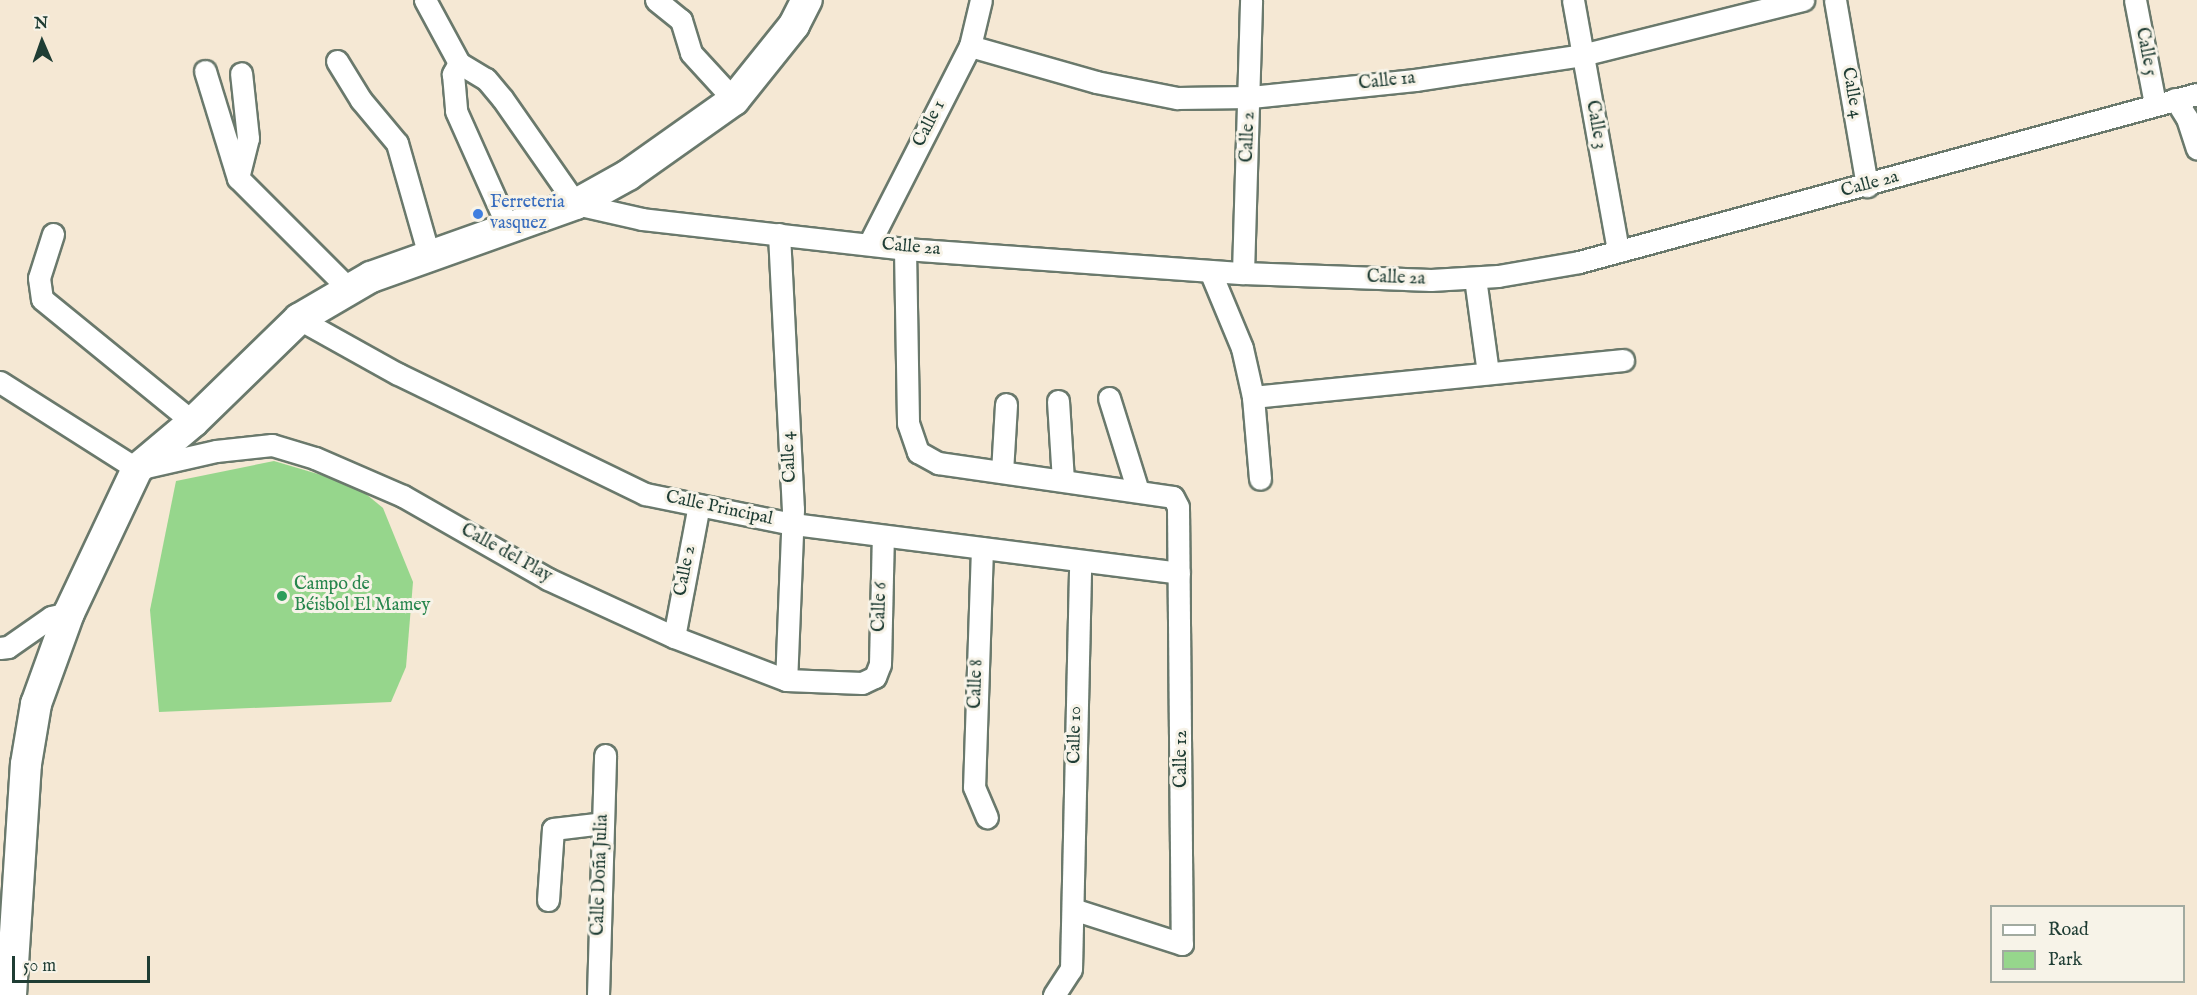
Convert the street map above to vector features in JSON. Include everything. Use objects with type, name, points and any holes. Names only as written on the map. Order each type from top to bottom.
[{"type":"main road","points":[[11,995],[26,764],[36,704],[69,613],[137,469],[193,422],[299,319],[349,289],[429,255],[576,204],[628,176],[734,100],[794,25],[807,0]]},
{"type":"street","points":[[425,0],[459,63],[486,79],[502,98],[576,204]]},
{"type":"street","points":[[656,0],[681,20],[691,53],[734,100]]},
{"type":"street","name":"Calle 1","points":[[869,244],[970,46],[981,0]]},
{"type":"street","name":"Calle 2","points":[[1243,273],[1251,97],[1251,0]]},
{"type":"street","name":"Calle 3","points":[[1573,0],[1618,251]]},
{"type":"street","name":"Calle 1a","points":[[970,46],[1096,82],[1177,98],[1251,97],[1415,80],[1582,55],[1803,0]]},
{"type":"street","name":"Calle 4","points":[[1835,0],[1867,186]]},
{"type":"street","name":"Calle 5","points":[[2135,0],[2165,102],[2187,118],[2197,148]]},
{"type":"street","points":[[337,61],[361,100],[397,143],[429,255]]},
{"type":"street","points":[[459,63],[453,74],[456,111],[508,227]]},
{"type":"street","points":[[205,71],[238,178],[349,289]]},
{"type":"street","points":[[238,178],[248,138],[242,73]]},
{"type":"street","name":"Calle 2a","points":[[576,204],[642,219],[905,249],[1243,273],[1431,280],[1474,278],[1579,261],[1867,186],[2197,94]]},
{"type":"street","points":[[53,234],[39,278],[42,299],[193,422]]},
{"type":"street","name":"Calle 4","points":[[779,234],[793,524],[786,680]]},
{"type":"street","name":"Calle 12","points":[[905,249],[908,423],[918,452],[938,463],[1173,497],[1179,507],[1182,944],[1073,909]]},
{"type":"street","points":[[1210,271],[1242,348],[1253,397],[1260,479]]},
{"type":"street","points":[[1474,278],[1488,373]]},
{"type":"street","name":"Calle Principal","points":[[299,319],[398,375],[608,479],[645,494],[793,524],[1179,573]]},
{"type":"street","points":[[1253,397],[1623,360]]},
{"type":"street","points":[[0,382],[137,469]]},
{"type":"street","points":[[1109,398],[1138,491]]},
{"type":"street","points":[[1058,401],[1063,480]]},
{"type":"street","points":[[1002,472],[1006,404]]},
{"type":"street","name":"Calle del Play","points":[[137,469],[216,451],[272,445],[315,458],[403,496],[548,579],[674,637],[786,680],[862,683],[875,677]]},
{"type":"street","name":"Calle 2","points":[[674,637],[699,505]]},
{"type":"street","name":"Calle 6","points":[[875,677],[880,664],[883,536]]},
{"type":"street","name":"Calle 8","points":[[982,548],[974,787],[987,817]]},
{"type":"street","name":"Calle 10","points":[[1054,995],[1071,969],[1080,561]]},
{"type":"street","points":[[0,648],[8,646],[51,616],[69,613]]},
{"type":"street","name":"Calle Doña Julia","points":[[598,995],[605,755]]},
{"type":"street","points":[[548,900],[553,829],[603,823]]},
{"type":"green space","name":"Campo de Béisbol El Mamey","points":[[274,461],[355,485],[383,508],[413,582],[406,667],[391,702],[159,712],[150,610],[176,481]]},
{"type":"place","name":"Ferreteria vasquez","points":[[478,214]]},
{"type":"place","name":"Campo de Béisbol El Mamey","points":[[282,596]]}]
